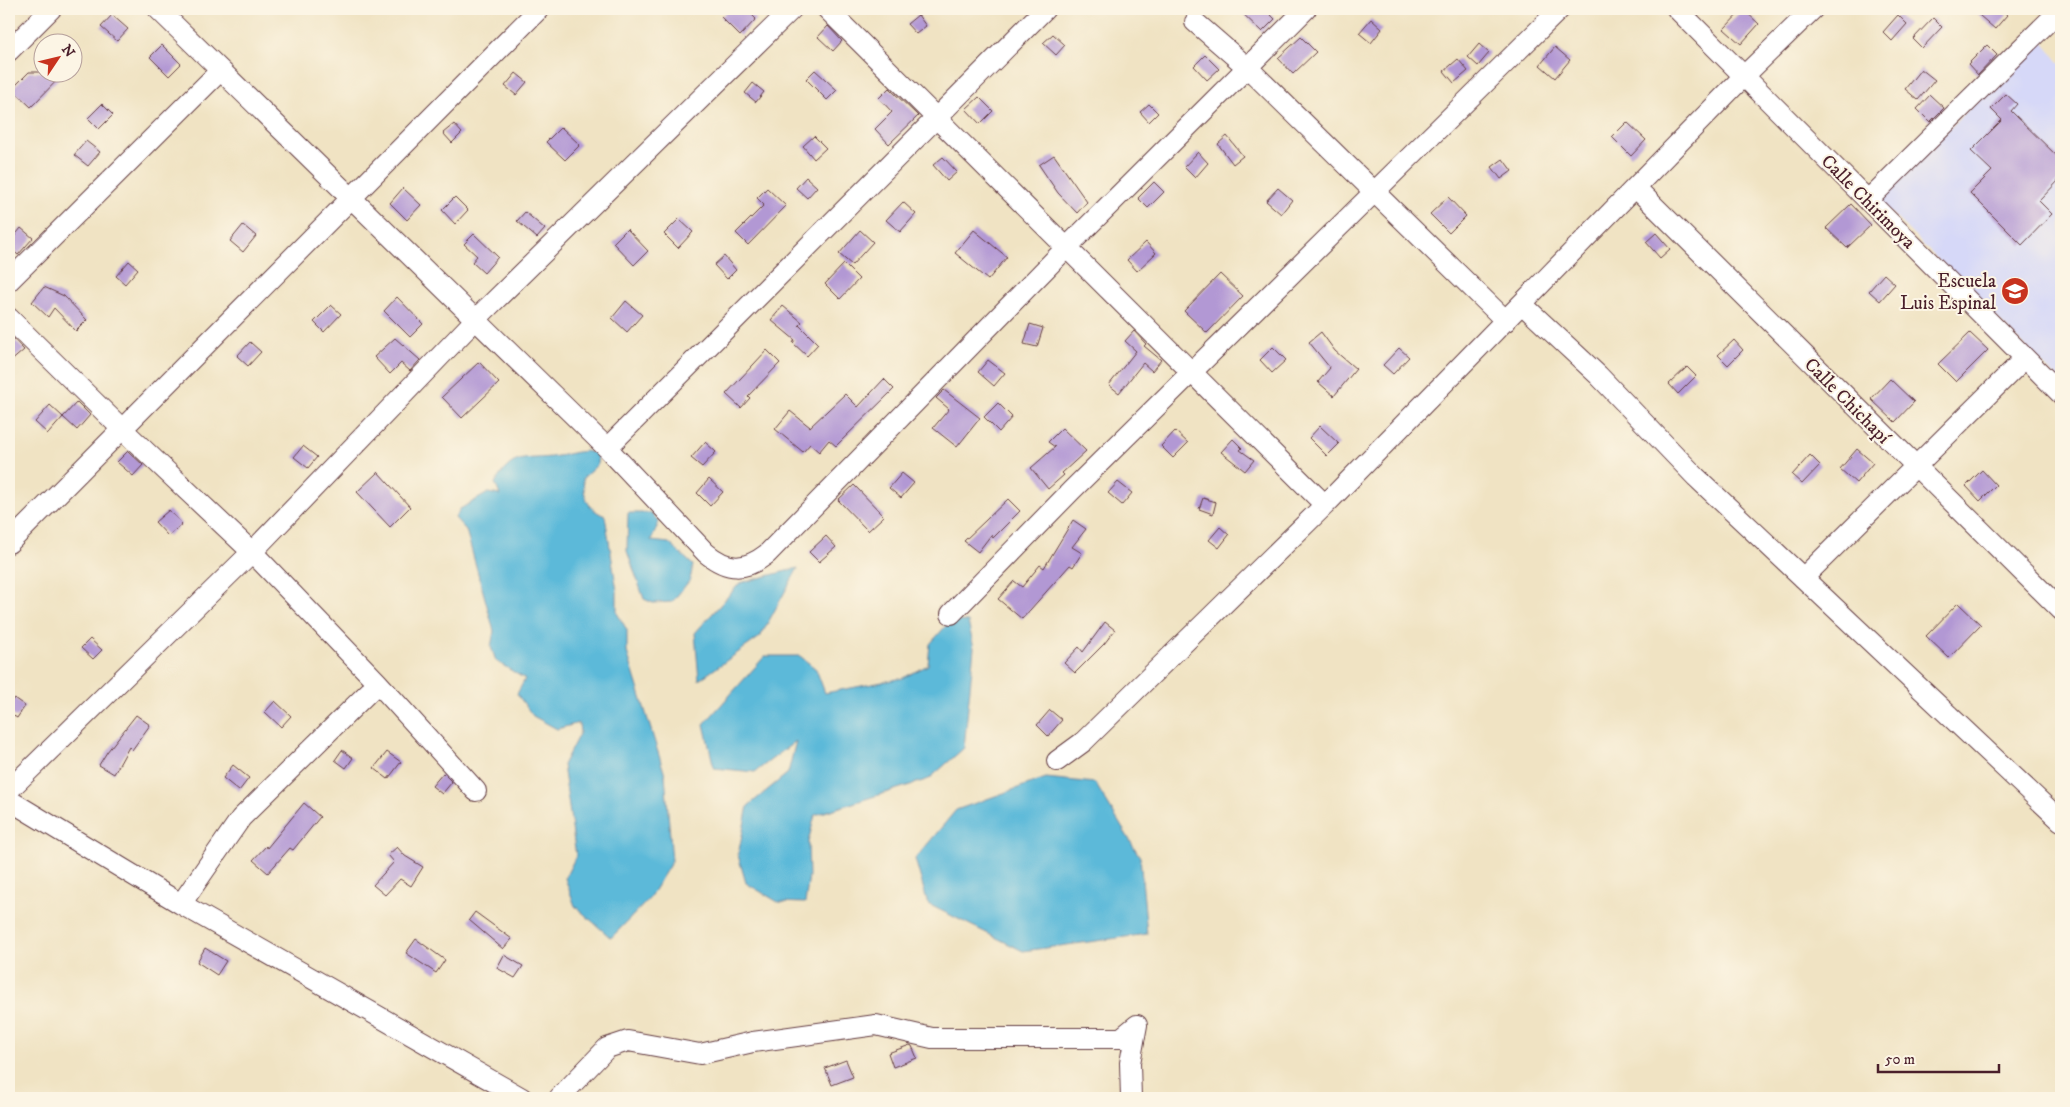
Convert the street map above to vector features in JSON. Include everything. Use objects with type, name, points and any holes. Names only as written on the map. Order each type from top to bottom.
[{"type":"street","points":[[9,50],[50,9]]},
{"type":"street","points":[[158,9],[607,448],[706,553],[717,562],[730,566],[756,562],[767,554],[1066,248],[1306,9]]},
{"type":"street","points":[[9,543],[539,9]]},
{"type":"street","points":[[9,790],[252,552],[476,319],[792,9]]},
{"type":"street","points":[[827,9],[1324,505]]},
{"type":"street","points":[[607,448],[1045,9]]},
{"type":"street","points":[[951,614],[1072,490],[1560,9]]},
{"type":"street","name":"Calle Chirimoya","points":[[1677,9],[2061,394]]},
{"type":"street","points":[[1056,761],[1083,742],[1324,505],[1744,76],[1813,9]]},
{"type":"street","points":[[1868,200],[2060,9]]},
{"type":"street","points":[[1195,22],[1248,68],[1506,321]]},
{"type":"street","points":[[9,281],[220,71]]},
{"type":"street","name":"Calle Chichapí","points":[[1636,188],[2061,610]]},
{"type":"street","points":[[1522,304],[1598,375],[1696,477],[2061,821]]},
{"type":"street","points":[[9,318],[122,429],[252,552],[378,683],[476,791]]},
{"type":"street","points":[[1803,578],[2025,358]]},
{"type":"street","points":[[181,904],[241,818],[378,683]]},
{"type":"street","points":[[9,800],[181,904],[522,1098]]},
{"type":"street","points":[[559,1098],[607,1048],[628,1041],[700,1054],[753,1042],[876,1025],[932,1038],[1121,1038],[1138,1025],[1130,1063],[1131,1098]]},
{"type":"shaded area","name":"Escuela Luis Espinal","points":[[2040,38],[2061,65],[2061,382],[1878,200]]},
{"type":"water","points":[[585,451],[598,454],[597,465],[583,478],[584,491],[590,505],[605,516],[617,591],[617,613],[627,630],[627,652],[665,775],[672,861],[648,900],[611,938],[575,906],[565,878],[576,856],[563,765],[580,732],[579,723],[557,729],[533,716],[517,694],[525,679],[496,661],[491,647],[494,631],[466,530],[455,518],[460,509],[488,493],[500,495],[495,483],[512,463],[524,459]]},
{"type":"water","points":[[628,513],[651,513],[659,522],[651,541],[669,543],[693,565],[690,580],[672,602],[653,603],[644,599],[627,551]]},
{"type":"water","points":[[798,568],[760,637],[699,680],[695,633],[740,583]]},
{"type":"water","points":[[951,620],[968,622],[974,648],[964,748],[929,779],[815,815],[808,842],[809,876],[805,903],[778,902],[746,883],[738,855],[748,806],[788,773],[796,741],[755,772],[714,768],[704,724],[765,656],[800,656],[816,669],[825,693],[903,678],[928,665],[930,644]]},
{"type":"water","points":[[1046,778],[1095,783],[1140,857],[1147,934],[1023,951],[928,904],[915,859],[956,810]]},
{"type":"building","points":[[729,9],[746,9],[756,19],[740,36],[721,17]]},
{"type":"building","points":[[1238,9],[1265,9],[1275,19],[1262,32]]},
{"type":"building","points":[[1743,9],[1759,24],[1741,44],[1724,29]]},
{"type":"building","points":[[1972,9],[2001,9],[2007,15],[1995,29]]},
{"type":"building","points":[[112,15],[128,29],[117,41],[101,27]]},
{"type":"building","points":[[918,15],[926,26],[916,34],[907,24]]},
{"type":"building","points":[[1898,15],[1907,24],[1892,41],[1883,32]]},
{"type":"building","points":[[1933,18],[1942,27],[1922,48],[1913,39]]},
{"type":"building","points":[[1371,19],[1382,29],[1371,43],[1359,33]]},
{"type":"building","points":[[828,26],[842,41],[833,51],[818,37]]},
{"type":"building","points":[[1053,34],[1065,45],[1056,55],[1043,43]]},
{"type":"building","points":[[1301,37],[1316,52],[1293,74],[1278,58]]},
{"type":"building","points":[[1479,44],[1489,53],[1478,66],[1468,57]]},
{"type":"building","points":[[162,45],[181,64],[169,76],[150,57]]},
{"type":"building","points":[[1987,45],[1997,55],[1978,75],[1968,64]]},
{"type":"building","points":[[1555,47],[1570,60],[1555,78],[1540,65]]},
{"type":"building","points":[[1205,55],[1219,69],[1207,80],[1194,66]]},
{"type":"building","points":[[1458,59],[1468,71],[1454,83],[1444,71]]},
{"type":"building","points":[[1921,69],[1935,80],[1918,100],[1905,89]]},
{"type":"building","points":[[815,70],[837,90],[827,100],[806,79]]},
{"type":"building","points":[[29,72],[32,72],[32,82],[55,82],[31,107],[12,89]]},
{"type":"building","points":[[516,73],[527,82],[516,95],[505,86]]},
{"type":"building","points":[[753,83],[764,92],[756,102],[745,93]]},
{"type":"building","points":[[889,88],[918,116],[889,144],[875,129],[892,112],[879,98]]},
{"type":"building","points":[[2006,94],[2017,104],[2011,111],[2061,160],[2061,178],[2039,201],[2052,214],[2022,245],[1970,193],[1992,171],[1971,151],[2002,120],[1991,109]]},
{"type":"building","points":[[1930,95],[1944,108],[1930,122],[1917,109]]},
{"type":"building","points":[[979,97],[993,111],[980,124],[966,109]]},
{"type":"building","points":[[102,104],[113,115],[99,129],[88,118]]},
{"type":"building","points":[[1149,104],[1158,113],[1149,122],[1140,112]]},
{"type":"building","points":[[1627,122],[1646,140],[1631,156],[1612,137]]},
{"type":"building","points":[[454,124],[462,133],[452,143],[443,133]]},
{"type":"building","points":[[561,127],[580,145],[565,160],[546,142]]},
{"type":"building","points":[[814,136],[826,148],[814,159],[803,146]]},
{"type":"building","points":[[1227,136],[1243,156],[1233,164],[1218,144]]},
{"type":"building","points":[[86,141],[100,152],[88,166],[74,155]]},
{"type":"building","points":[[1198,152],[1208,163],[1195,178],[1184,167]]},
{"type":"building","points":[[1054,155],[1087,202],[1077,213],[1058,193],[1039,165]]},
{"type":"building","points":[[943,157],[957,172],[947,181],[933,165]]},
{"type":"building","points":[[1503,159],[1512,171],[1501,179],[1492,167]]},
{"type":"building","points":[[806,177],[817,187],[807,198],[796,188]]},
{"type":"building","points":[[1154,182],[1164,192],[1148,208],[1138,198]]},
{"type":"building","points":[[403,188],[421,205],[407,220],[390,203]]},
{"type":"building","points":[[767,188],[786,206],[748,245],[736,233],[764,205],[757,198]]},
{"type":"building","points":[[1278,188],[1292,200],[1281,214],[1266,201]]},
{"type":"building","points":[[455,197],[468,210],[455,224],[442,210]]},
{"type":"building","points":[[1448,197],[1466,216],[1449,233],[1430,214]]},
{"type":"building","points":[[903,202],[916,214],[900,232],[886,220]]},
{"type":"building","points":[[1851,204],[1871,225],[1847,248],[1826,228]]},
{"type":"building","points":[[525,212],[545,229],[537,238],[517,221]]},
{"type":"building","points":[[679,219],[693,232],[678,248],[664,234]]},
{"type":"building","points":[[243,225],[256,236],[243,252],[230,241]]},
{"type":"building","points":[[21,228],[33,238],[18,255],[9,247],[9,243]]},
{"type":"building","points":[[627,229],[648,251],[634,265],[613,243]]},
{"type":"building","points":[[860,230],[873,242],[852,265],[839,254]]},
{"type":"building","points":[[974,230],[1007,257],[988,280],[955,253]]},
{"type":"building","points":[[1656,233],[1670,249],[1660,258],[1646,242]]},
{"type":"building","points":[[474,234],[498,257],[484,273],[472,262],[477,256],[464,244]]},
{"type":"building","points":[[1146,242],[1156,253],[1137,271],[1127,260]]},
{"type":"building","points":[[724,256],[736,270],[727,279],[714,265]]},
{"type":"building","points":[[129,261],[138,269],[125,284],[116,276]]},
{"type":"building","points":[[844,264],[859,279],[840,299],[825,284]]},
{"type":"building","points":[[1220,274],[1243,296],[1207,333],[1184,311]]},
{"type":"building","points":[[1884,274],[1895,284],[1880,301],[1869,291]]},
{"type":"building","points":[[44,287],[64,296],[87,320],[76,331],[54,308],[48,317],[32,302]]},
{"type":"building","points":[[397,297],[423,324],[410,337],[384,311]]},
{"type":"building","points":[[626,301],[642,315],[627,332],[612,318]]},
{"type":"building","points":[[331,305],[341,314],[324,332],[314,322]]},
{"type":"building","points":[[783,306],[802,322],[799,325],[818,344],[807,356],[793,343],[795,340],[771,320]]},
{"type":"building","points":[[1030,324],[1043,328],[1037,347],[1024,344]]},
{"type":"building","points":[[1134,331],[1146,344],[1144,346],[1161,360],[1152,371],[1143,363],[1119,393],[1109,385],[1136,351],[1125,341]]},
{"type":"building","points":[[1321,332],[1335,351],[1356,369],[1334,396],[1318,382],[1330,368],[1309,342]]},
{"type":"building","points":[[1970,333],[1988,350],[1956,382],[1938,364]]},
{"type":"building","points":[[9,334],[24,350],[9,363]]},
{"type":"building","points":[[395,338],[420,360],[410,371],[401,363],[390,374],[374,357]]},
{"type":"building","points":[[1734,340],[1743,350],[1728,365],[1718,355]]},
{"type":"building","points":[[250,342],[261,352],[248,366],[237,356]]},
{"type":"building","points":[[1273,347],[1286,360],[1272,373],[1260,360]]},
{"type":"building","points":[[1399,348],[1409,357],[1393,374],[1383,365]]},
{"type":"building","points":[[767,350],[780,363],[748,396],[750,398],[741,408],[726,394]]},
{"type":"building","points":[[988,360],[1005,373],[994,386],[978,372]]},
{"type":"building","points":[[479,362],[499,383],[462,418],[442,397]]},
{"type":"building","points":[[1687,367],[1696,376],[1678,394],[1669,384]]},
{"type":"building","points":[[884,379],[894,389],[836,446],[829,440],[819,452],[810,444],[803,452],[775,429],[790,411],[810,427],[845,394],[858,407]]},
{"type":"building","points":[[1890,379],[1914,402],[1895,422],[1871,399]]},
{"type":"building","points":[[944,390],[980,418],[957,447],[933,428],[949,409],[936,398]]},
{"type":"building","points":[[77,402],[90,415],[77,430],[63,417]]},
{"type":"building","points":[[998,403],[1012,417],[999,432],[984,417]]},
{"type":"building","points":[[50,405],[63,417],[48,434],[35,422]]},
{"type":"building","points":[[1320,426],[1339,444],[1327,456],[1309,438]]},
{"type":"building","points":[[1062,428],[1086,451],[1048,489],[1031,468],[1055,447],[1048,442]]},
{"type":"building","points":[[1175,431],[1188,443],[1173,458],[1161,446]]},
{"type":"building","points":[[1233,439],[1242,448],[1240,450],[1254,460],[1245,471],[1221,452]]},
{"type":"building","points":[[705,442],[716,452],[702,467],[691,458]]},
{"type":"building","points":[[303,446],[317,457],[308,468],[294,457]]},
{"type":"building","points":[[1857,449],[1873,463],[1856,483],[1840,469]]},
{"type":"building","points":[[128,451],[143,465],[133,476],[117,462]]},
{"type":"building","points":[[1810,455],[1820,465],[1802,484],[1792,475]]},
{"type":"building","points":[[1982,470],[1996,485],[1980,501],[1966,486]]},
{"type":"building","points":[[378,472],[410,507],[390,527],[357,492]]},
{"type":"building","points":[[902,473],[914,483],[901,498],[889,488]]},
{"type":"building","points":[[709,479],[723,492],[710,506],[697,493]]},
{"type":"building","points":[[1118,482],[1132,493],[1122,505],[1108,493]]},
{"type":"building","points":[[854,485],[884,516],[868,531],[838,500]]},
{"type":"building","points":[[1203,498],[1216,502],[1213,514],[1199,509]]},
{"type":"building","points":[[1008,499],[1020,511],[993,538],[991,535],[978,552],[964,541]]},
{"type":"building","points":[[169,510],[182,524],[168,536],[155,522]]},
{"type":"building","points":[[1073,520],[1086,529],[1072,547],[1082,553],[1073,567],[1070,565],[1022,619],[998,599],[1014,581],[1022,587],[1040,565],[1044,568]]},
{"type":"building","points":[[1220,527],[1229,535],[1219,548],[1209,540]]},
{"type":"building","points":[[826,536],[836,547],[819,562],[809,552]]},
{"type":"building","points":[[1958,603],[1981,625],[1949,658],[1926,636]]},
{"type":"building","points":[[1105,622],[1115,630],[1075,673],[1064,663],[1079,647],[1083,652]]},
{"type":"building","points":[[90,639],[102,650],[93,659],[81,648]]},
{"type":"building","points":[[14,698],[25,706],[17,718],[9,713],[9,705]]},
{"type":"building","points":[[275,701],[291,716],[281,727],[265,712]]},
{"type":"building","points":[[1050,710],[1062,720],[1048,736],[1037,725]]},
{"type":"building","points":[[136,715],[150,725],[132,750],[129,747],[114,774],[99,765]]},
{"type":"building","points":[[342,750],[353,758],[346,768],[335,760]]},
{"type":"building","points":[[387,752],[401,762],[388,779],[374,768]]},
{"type":"building","points":[[233,765],[249,778],[239,791],[223,778]]},
{"type":"building","points":[[443,773],[452,782],[442,794],[432,786]]},
{"type":"building","points":[[304,803],[320,817],[293,850],[290,848],[268,873],[253,860],[266,846],[267,848]]},
{"type":"building","points":[[397,847],[405,856],[423,867],[411,886],[400,879],[385,895],[373,885],[394,862],[388,855]]},
{"type":"building","points":[[475,912],[512,939],[503,949],[469,920]]},
{"type":"building","points":[[416,939],[445,960],[436,973],[406,953]]},
{"type":"building","points":[[205,948],[226,961],[217,975],[197,962]]},
{"type":"building","points":[[504,955],[523,966],[515,978],[497,968]]},
{"type":"building","points":[[910,1045],[917,1058],[893,1067],[888,1053]]},
{"type":"building","points":[[846,1060],[853,1077],[832,1085],[825,1068]]},
{"type":"place","name":"Escuela Luis Espinal","points":[[2015,291]]}]
